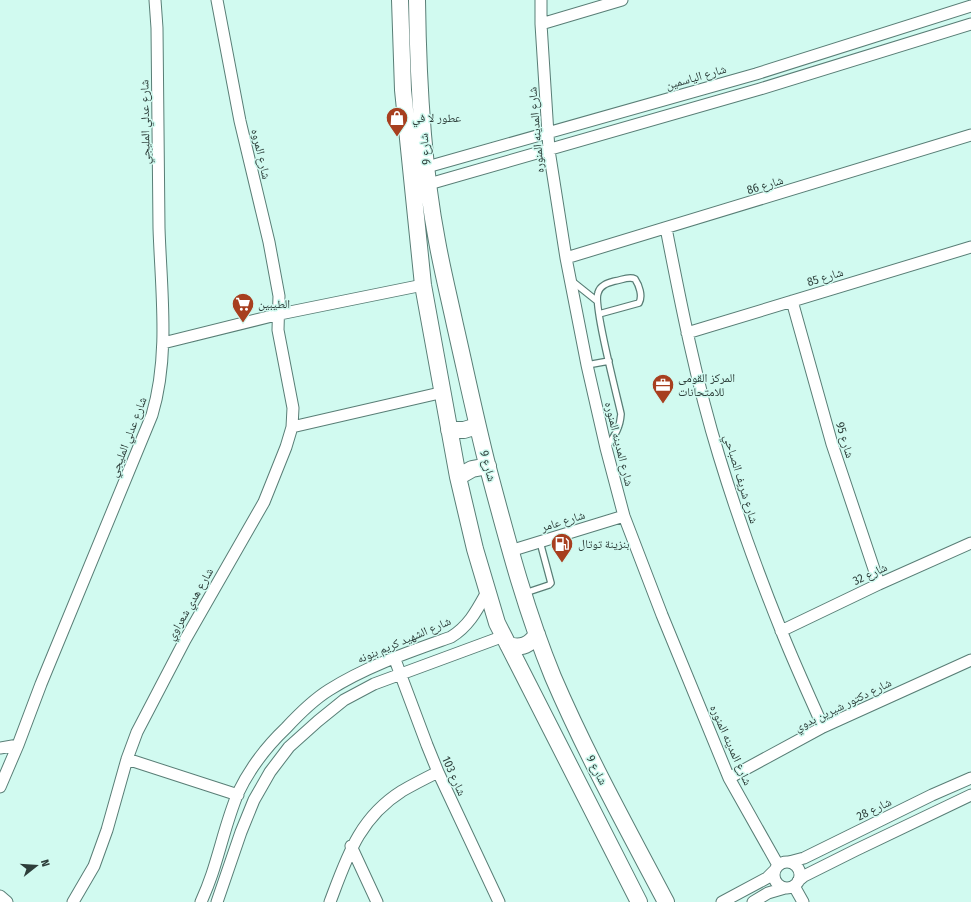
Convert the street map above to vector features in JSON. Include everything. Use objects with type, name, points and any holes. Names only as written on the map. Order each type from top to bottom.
[{"type":"main road","name":"شارع 9","points":[[400,0],[403,90],[423,285],[444,392],[449,430],[458,477],[475,549],[497,623],[639,902]]},
{"type":"main road","name":"شارع 9","points":[[417,0],[423,130],[437,241],[477,426],[510,551],[537,634],[576,729],[666,902]]},
{"type":"main road","points":[[449,430],[464,430],[477,426]]},
{"type":"main road","points":[[458,477],[472,469],[488,466]]},
{"type":"main road","points":[[506,641],[518,647],[531,642],[537,634]]},
{"type":"main road","points":[[529,685],[532,677],[540,673],[549,673],[553,675]]},
{"type":"street","name":"شارع عدلي المليجي","points":[[0,788],[44,676],[152,416],[159,394],[164,343],[159,228],[156,0]]},
{"type":"street","name":"شارع المروه","points":[[217,0],[240,121],[269,242],[279,296],[280,314]]},
{"type":"street","name":"شارع المدينه المنوره","points":[[541,0],[541,24],[549,150],[566,258],[587,365],[606,448],[624,516],[662,615],[729,778],[780,866]]},
{"type":"street","points":[[541,24],[622,0]]},
{"type":"street","name":"شارع الياسمين","points":[[427,167],[756,74],[971,6]]},
{"type":"street","points":[[429,184],[760,89],[971,24]]},
{"type":"street","points":[[791,62],[795,78]]},
{"type":"street","points":[[756,74],[760,89]]},
{"type":"street","name":"شارع 86","points":[[566,258],[971,135]]},
{"type":"street","name":"شارع شريف الصباحي","points":[[666,228],[687,333],[721,462],[759,574],[781,631],[823,728]]},
{"type":"street","name":"شارع 85","points":[[687,333],[971,247]]},
{"type":"street","points":[[164,343],[280,314],[423,285]]},
{"type":"street","name":"شارع 95","points":[[792,301],[832,444],[854,514],[879,584]]},
{"type":"street","name":"شارع هدي شعراوي","points":[[74,902],[94,866],[127,759],[137,732],[154,697],[264,502],[286,447],[292,427],[293,408],[278,330],[280,314]]},
{"type":"street","points":[[292,427],[444,392]]},
{"type":"street","name":"شارع عامر","points":[[510,551],[624,516]]},
{"type":"street","name":"شارع 32","points":[[781,631],[879,584],[971,543]]},
{"type":"street","name":"شارع الشهيد كريم بنونه","points":[[201,902],[212,874],[225,830],[238,795],[255,763],[274,739],[302,712],[329,690],[394,657],[451,637],[458,633],[474,616],[487,592]]},
{"type":"street","points":[[458,633],[464,635],[468,639],[469,649]]},
{"type":"street","points":[[217,902],[241,832],[254,800],[270,772],[289,747],[344,700],[374,684],[469,649],[506,641]]},
{"type":"street","name":"شارع 103","points":[[394,657],[426,746],[499,902]]},
{"type":"street","name":"شارع دكتور شيرين بدوي","points":[[729,778],[823,728],[971,660]]},
{"type":"street","points":[[0,748],[18,745]]},
{"type":"street","points":[[127,759],[238,795]]},
{"type":"street","points":[[330,902],[351,846],[361,830],[378,811],[401,792],[438,772]]},
{"type":"street","name":"شارع 28","points":[[722,902],[767,878],[780,866],[804,858],[971,778]]},
{"type":"street","points":[[753,902],[768,893],[793,885],[804,876],[971,795]]},
{"type":"street","points":[[351,846],[377,902]]},
{"type":"street","points":[[795,865],[799,871],[793,885],[782,887],[776,882],[774,878],[780,866],[795,865]]},
{"type":"street","points":[[793,885],[803,902]]},
{"type":"street","points":[[0,896],[7,902]]},
{"type":"lane","points":[[599,314],[639,303],[641,299],[636,279],[632,277],[606,284],[600,288],[597,294],[599,314],[620,414],[618,431],[606,448]]},
{"type":"lane","points":[[570,280],[597,301]]},
{"type":"lane","points":[[587,365],[609,361]]},
{"type":"lane","points":[[523,594],[552,583],[540,542]]},
{"type":"place","name":"عطور لا في","points":[[397,138]]},
{"type":"place","name":"الطيبين","points":[[243,324]]},
{"type":"place","name":"المركز القومى للامتحانات","points":[[663,404]]},
{"type":"place","name":"بنزينة توتال","points":[[562,564]]}]
